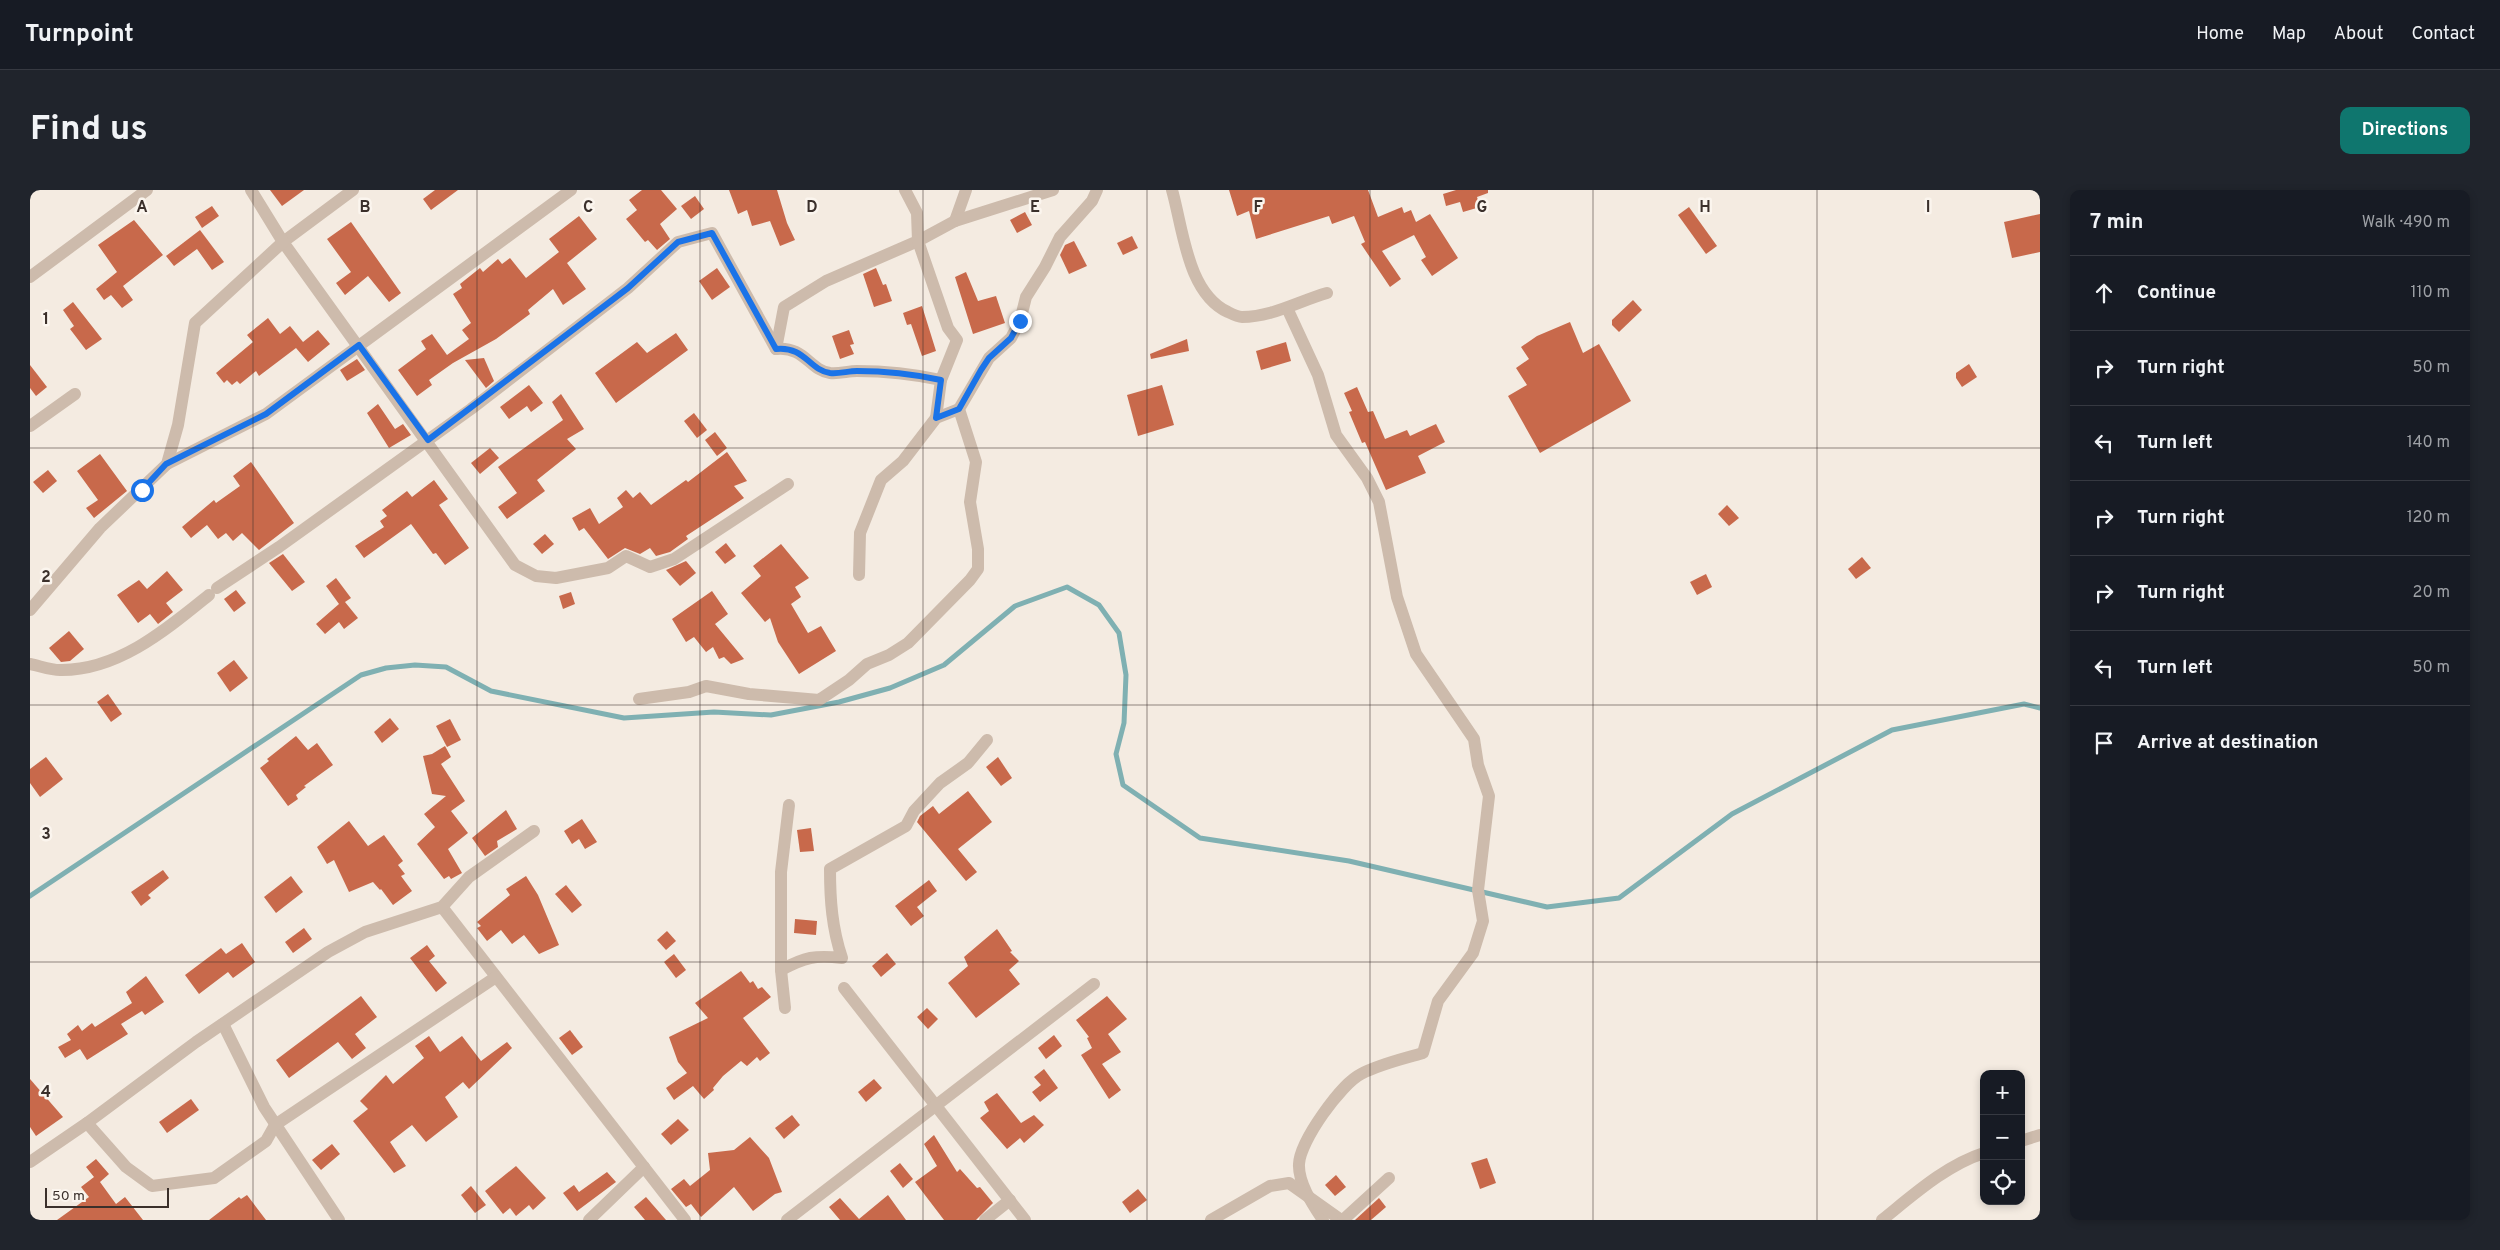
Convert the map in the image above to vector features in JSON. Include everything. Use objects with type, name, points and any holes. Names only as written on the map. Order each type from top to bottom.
[{"type":"street","points":[[30,277],[148,190]]},
{"type":"street","points":[[252,190],[284,242],[428,440],[515,565],[536,576],[556,578],[608,568],[626,556],[650,567],[674,558],[788,484]]},
{"type":"street","points":[[166,464],[178,425],[195,323],[284,242],[354,190]]},
{"type":"street","points":[[30,610],[100,528],[142,490],[166,464],[266,414],[571,190]]},
{"type":"street","points":[[859,575],[860,533],[881,480],[903,461],[936,418],[941,380],[957,340],[948,328],[918,241],[916,213],[905,190]]},
{"type":"street","points":[[955,221],[966,190]]},
{"type":"street","points":[[776,349],[784,307],[826,281],[918,241],[955,221],[1053,190]]},
{"type":"street","points":[[936,418],[959,409],[989,358],[1011,338],[1020,321],[1026,297],[1045,267],[1060,237],[1092,201],[1097,190]]},
{"type":"street","points":[[1172,190],[1186,251],[1200,285],[1218,307],[1240,317],[1275,312],[1327,293]]},
{"type":"street","points":[[30,664],[60,670],[84,668],[120,657],[171,626],[213,592],[428,440],[628,288],[678,242],[712,233],[776,349]]},
{"type":"street","points":[[1286,308],[1318,375],[1336,435],[1367,478],[1379,502],[1397,596],[1416,654],[1474,739],[1478,765],[1488,796],[1478,890],[1483,921],[1473,953],[1438,1001],[1423,1053],[1360,1074],[1343,1089],[1312,1129],[1298,1164],[1307,1196],[1323,1220]]},
{"type":"street","points":[[776,349],[786,348],[799,352],[829,373],[855,371],[904,373],[941,380]]},
{"type":"street","points":[[30,426],[75,394]]},
{"type":"street","points":[[639,698],[689,692],[706,686],[749,694],[819,700],[849,680],[867,664],[889,655],[908,643],[970,580],[978,569],[978,549],[970,502],[976,462],[959,409]]},
{"type":"street","points":[[781,970],[800,960],[819,955],[842,958],[834,933],[830,899],[830,869],[906,826],[914,811],[940,783],[968,763],[987,740]]},
{"type":"street","points":[[785,1008],[781,970],[781,872],[789,806]]},
{"type":"street","points":[[30,1162],[223,1024],[348,940],[386,924],[442,907],[469,877],[534,831]]},
{"type":"street","points":[[442,907],[685,1220]]},
{"type":"street","points":[[87,1123],[126,1168],[152,1186],[214,1178],[266,1141],[275,1125],[496,977]]},
{"type":"street","points":[[787,1220],[1094,984]]},
{"type":"street","points":[[844,988],[1026,1220]]},
{"type":"street","points":[[223,1024],[246,1075],[275,1125],[339,1220]]},
{"type":"street","points":[[2025,1140],[2040,1135]]},
{"type":"street","points":[[1882,1220],[1939,1176],[1973,1156],[1980,1154]]},
{"type":"street","points":[[589,1220],[644,1167]]},
{"type":"street","points":[[1211,1220],[1270,1186],[1289,1183],[1342,1220],[1389,1178]]},
{"type":"street","points":[[986,1220],[1010,1200]]},
{"type":"building","points":[[270,190],[304,190],[282,206]]},
{"type":"building","points":[[435,190],[458,190],[431,210],[423,199]]},
{"type":"building","points":[[642,190],[661,190],[677,209],[660,224],[670,239],[657,250],[648,240],[645,242],[626,219],[637,210],[629,200]]},
{"type":"building","points":[[729,190],[777,190],[787,223],[795,240],[780,246],[770,221],[752,226],[747,210],[738,214]]},
{"type":"building","points":[[1229,190],[1368,190],[1378,217],[1402,207],[1404,213],[1411,210],[1416,222],[1430,214],[1458,258],[1432,276],[1421,260],[1426,257],[1414,235],[1382,251],[1401,279],[1390,287],[1361,244],[1365,242],[1354,216],[1332,224],[1329,216],[1256,239],[1249,211],[1237,216]]},
{"type":"building","points":[[1456,190],[1488,190],[1488,193],[1477,197],[1480,207],[1463,212],[1460,202],[1446,206],[1443,194]]},
{"type":"building","points":[[695,196],[704,209],[691,219],[681,206]]},
{"type":"building","points":[[212,206],[219,216],[202,228],[195,217]]},
{"type":"building","points":[[1689,207],[1717,246],[1706,254],[1678,215]]},
{"type":"building","points":[[1025,212],[1032,225],[1017,233],[1010,220]]},
{"type":"building","points":[[2040,214],[2040,252],[2012,258],[2004,222]]},
{"type":"building","points":[[579,216],[597,239],[567,263],[586,289],[563,305],[553,289],[528,310],[530,314],[496,339],[453,363],[429,380],[432,385],[417,396],[398,370],[426,349],[421,341],[432,334],[447,355],[469,339],[462,330],[471,323],[453,294],[462,288],[460,284],[480,268],[483,272],[498,259],[502,264],[510,258],[526,278],[559,252],[549,239]]},
{"type":"building","points":[[134,220],[163,255],[123,286],[133,300],[122,308],[111,295],[104,300],[96,289],[117,272],[98,245]]},
{"type":"building","points":[[351,222],[401,293],[389,302],[368,276],[345,295],[336,283],[351,272],[327,239]]},
{"type":"building","points":[[200,230],[224,262],[212,270],[197,249],[174,266],[166,256]]},
{"type":"building","points":[[1132,236],[1138,248],[1123,255],[1117,243]]},
{"type":"building","points":[[1074,241],[1087,266],[1069,274],[1060,255],[1065,245]]},
{"type":"building","points":[[717,268],[730,287],[712,300],[699,281]]},
{"type":"building","points":[[876,268],[883,285],[886,284],[892,301],[874,307],[863,274]]},
{"type":"building","points":[[966,272],[978,301],[996,296],[1005,323],[973,334],[955,277]]},
{"type":"building","points":[[1633,300],[1642,310],[1619,332],[1612,325],[1612,320]]},
{"type":"building","points":[[73,302],[102,339],[86,350],[70,329],[74,326],[63,310]]},
{"type":"building","points":[[922,306],[936,351],[922,356],[911,324],[907,325],[903,313]]},
{"type":"building","points":[[268,318],[280,334],[290,326],[303,342],[318,330],[330,344],[308,362],[296,348],[259,376],[256,371],[240,384],[237,381],[232,385],[227,380],[224,383],[216,373],[253,342],[247,335]]},
{"type":"building","points":[[1570,322],[1583,353],[1599,344],[1631,401],[1540,453],[1508,396],[1527,385],[1516,368],[1529,359],[1521,347],[1537,336]]},
{"type":"building","points":[[849,330],[854,344],[850,345],[854,354],[840,359],[832,336]]},
{"type":"building","points":[[676,333],[688,350],[616,403],[595,373],[637,342],[647,353]]},
{"type":"building","points":[[1187,339],[1189,351],[1151,359],[1150,354]]},
{"type":"building","points":[[1286,342],[1291,361],[1261,370],[1256,351]]},
{"type":"building","points":[[484,358],[494,381],[486,388],[465,360]]},
{"type":"building","points":[[357,359],[365,370],[347,381],[340,370]]},
{"type":"building","points":[[1969,364],[1977,377],[1962,387],[1956,378],[1956,373]]},
{"type":"building","points":[[30,365],[47,387],[36,396],[30,388]]},
{"type":"building","points":[[529,385],[543,403],[531,412],[527,406],[509,419],[500,407]]},
{"type":"building","points":[[1162,385],[1174,425],[1138,436],[1127,395]]},
{"type":"building","points":[[1357,387],[1368,412],[1373,411],[1385,439],[1407,430],[1410,436],[1436,424],[1445,442],[1418,456],[1426,473],[1386,490],[1365,442],[1362,443],[1349,412],[1352,411],[1344,393]]},
{"type":"building","points":[[561,394],[584,429],[567,439],[576,449],[537,480],[545,491],[507,519],[498,507],[517,493],[498,467],[563,420],[552,402]]},
{"type":"building","points":[[378,404],[395,429],[403,424],[411,435],[389,448],[367,413]]},
{"type":"building","points":[[694,413],[707,430],[697,438],[684,421]]},
{"type":"building","points":[[715,432],[727,448],[717,456],[705,440]]},
{"type":"building","points":[[490,448],[499,458],[480,474],[471,463]]},
{"type":"building","points":[[727,452],[747,481],[734,486],[744,498],[686,536],[688,539],[670,552],[656,556],[650,548],[640,554],[625,548],[608,559],[584,528],[579,531],[572,518],[590,508],[599,524],[623,507],[617,498],[626,490],[633,498],[640,492],[651,505],[686,480],[688,482]]},
{"type":"building","points":[[100,454],[127,491],[94,518],[86,508],[98,500],[77,471]]},
{"type":"building","points":[[251,462],[294,523],[259,550],[242,533],[233,541],[226,533],[218,539],[207,525],[191,538],[182,527],[214,500],[216,503],[240,486],[233,476]]},
{"type":"building","points":[[48,470],[57,481],[43,493],[33,482]]},
{"type":"building","points":[[434,480],[448,499],[439,505],[469,548],[445,565],[436,553],[433,554],[411,524],[364,558],[355,546],[384,527],[380,521],[387,516],[382,510],[407,491],[412,497]]},
{"type":"building","points":[[1727,505],[1739,518],[1729,526],[1718,514]]},
{"type":"building","points":[[545,534],[554,544],[542,554],[533,544]]},
{"type":"building","points":[[726,543],[736,556],[725,564],[715,552]]},
{"type":"building","points":[[781,544],[809,578],[795,587],[801,597],[791,604],[808,633],[821,626],[836,651],[799,674],[778,642],[770,618],[765,622],[741,593],[761,576],[753,566]]},
{"type":"building","points":[[283,554],[305,582],[292,591],[269,563]]},
{"type":"building","points":[[1862,557],[1871,568],[1856,579],[1848,569]]},
{"type":"building","points":[[686,561],[696,573],[680,586],[666,570]]},
{"type":"building","points":[[167,571],[183,590],[166,603],[173,612],[158,624],[150,614],[138,623],[117,595],[139,580],[147,589]]},
{"type":"building","points":[[1706,574],[1712,587],[1697,595],[1690,582]]},
{"type":"building","points":[[336,578],[351,598],[345,602],[358,618],[344,629],[339,622],[325,634],[316,624],[339,604],[326,586]]},
{"type":"building","points":[[236,590],[246,603],[234,612],[224,599]]},
{"type":"building","points":[[712,591],[728,614],[715,624],[744,659],[731,664],[724,657],[719,659],[713,647],[706,652],[694,637],[686,642],[672,619]]},
{"type":"building","points":[[571,592],[575,604],[563,609],[559,596]]},
{"type":"building","points":[[69,631],[84,649],[70,661],[61,662],[49,648]]},
{"type":"building","points":[[234,660],[248,678],[230,692],[217,673]]},
{"type":"building","points":[[108,694],[122,714],[111,722],[97,702]]},
{"type":"building","points":[[390,718],[399,729],[382,743],[374,732]]},
{"type":"building","points":[[450,719],[461,740],[447,747],[436,726]]},
{"type":"building","points":[[296,736],[308,750],[317,743],[333,765],[304,786],[306,787],[296,795],[298,799],[288,806],[260,768],[269,761],[267,759]]},
{"type":"building","points":[[445,746],[451,757],[441,764],[465,801],[451,811],[468,833],[448,849],[462,873],[451,879],[449,876],[444,879],[417,844],[435,827],[424,814],[446,796],[432,794],[423,756],[432,754]]},
{"type":"building","points":[[46,757],[63,779],[40,797],[30,783],[30,769]]},
{"type":"building","points":[[998,757],[1012,778],[1001,786],[986,767]]},
{"type":"building","points":[[968,791],[992,822],[958,849],[977,872],[966,881],[917,822],[920,816],[933,806],[939,814]]},
{"type":"building","points":[[506,810],[517,829],[497,841],[498,847],[485,856],[472,838]]},
{"type":"building","points":[[582,819],[597,842],[585,849],[579,839],[572,844],[564,831]]},
{"type":"building","points":[[349,821],[368,846],[384,835],[403,861],[398,865],[405,874],[401,876],[412,891],[393,905],[373,882],[349,892],[334,860],[327,864],[317,847]]},
{"type":"building","points":[[811,828],[814,851],[800,852],[797,830]]},
{"type":"building","points":[[163,870],[169,878],[148,895],[151,898],[141,906],[131,892]]},
{"type":"building","points":[[291,876],[303,892],[276,913],[264,897]]},
{"type":"building","points":[[526,876],[538,895],[559,945],[539,954],[524,935],[512,944],[501,930],[487,941],[477,928],[481,926],[477,922],[510,895],[506,889]]},
{"type":"building","points":[[929,880],[937,891],[917,907],[924,916],[911,926],[895,906]]},
{"type":"building","points":[[566,885],[582,905],[572,913],[555,894]]},
{"type":"building","points":[[795,919],[817,921],[816,935],[794,933]]},
{"type":"building","points":[[304,928],[312,939],[293,953],[285,942]]},
{"type":"building","points":[[997,929],[1012,951],[1010,952],[1019,961],[1009,970],[1020,984],[976,1018],[948,983],[968,966],[964,957]]},
{"type":"building","points":[[667,931],[676,941],[666,950],[657,940]]},
{"type":"building","points":[[242,943],[255,962],[233,978],[228,972],[199,994],[185,975],[221,948],[226,954]]},
{"type":"building","points":[[427,945],[435,956],[429,961],[447,983],[436,992],[410,958]]},
{"type":"building","points":[[887,953],[896,964],[881,977],[872,966]]},
{"type":"building","points":[[674,954],[686,970],[676,978],[664,962]]},
{"type":"building","points":[[741,971],[750,983],[753,981],[758,989],[762,987],[771,997],[743,1018],[770,1053],[760,1061],[757,1057],[747,1066],[741,1061],[723,1076],[713,1088],[714,1090],[704,1099],[693,1086],[674,1100],[666,1088],[687,1073],[678,1062],[669,1037],[708,1018],[695,1003]]},
{"type":"building","points":[[146,976],[164,1002],[145,1015],[142,1011],[121,1024],[128,1034],[87,1060],[80,1049],[65,1058],[58,1047],[71,1040],[67,1034],[78,1025],[82,1031],[92,1023],[95,1027],[132,1003],[126,992]]},
{"type":"building","points":[[361,996],[377,1017],[355,1034],[366,1048],[352,1059],[338,1042],[289,1078],[276,1060]]},
{"type":"building","points":[[1107,996],[1127,1019],[1108,1034],[1121,1052],[1102,1064],[1121,1090],[1109,1099],[1081,1055],[1092,1048],[1087,1038],[1089,1037],[1076,1020]]},
{"type":"building","points":[[927,1008],[938,1019],[928,1029],[917,1017]]},
{"type":"building","points":[[570,1030],[583,1047],[572,1055],[559,1038]]},
{"type":"building","points":[[1054,1035],[1062,1046],[1046,1059],[1038,1048]]},
{"type":"building","points":[[429,1036],[440,1052],[462,1036],[481,1061],[507,1042],[512,1048],[469,1089],[463,1082],[445,1097],[458,1117],[426,1142],[412,1125],[390,1142],[406,1166],[394,1173],[353,1121],[368,1109],[360,1101],[386,1075],[393,1084],[424,1058],[415,1046]]},
{"type":"building","points":[[1044,1069],[1058,1088],[1040,1102],[1032,1092],[1041,1085],[1034,1077]]},
{"type":"building","points":[[30,1079],[63,1117],[36,1136],[30,1127]]},
{"type":"building","points":[[874,1079],[882,1088],[866,1102],[858,1092]]},
{"type":"building","points":[[997,1093],[1021,1123],[1034,1115],[1044,1125],[1024,1143],[1020,1138],[1007,1149],[980,1118],[989,1111],[984,1102]]},
{"type":"building","points":[[191,1099],[199,1110],[167,1133],[159,1122]]},
{"type":"building","points":[[792,1115],[800,1125],[784,1139],[775,1128]]},
{"type":"building","points":[[678,1119],[689,1130],[671,1145],[661,1134]]},
{"type":"building","points":[[934,1135],[957,1172],[960,1169],[977,1188],[980,1187],[993,1203],[976,1220],[944,1220],[915,1182],[937,1166],[924,1144]]},
{"type":"building","points":[[750,1137],[769,1158],[782,1192],[775,1194],[753,1211],[734,1187],[701,1217],[691,1204],[686,1207],[671,1189],[684,1179],[690,1186],[710,1170],[708,1153],[734,1150]]},
{"type":"building","points":[[332,1144],[340,1154],[321,1170],[312,1160]]},
{"type":"building","points":[[1487,1158],[1496,1183],[1480,1189],[1471,1163]]},
{"type":"building","points":[[96,1159],[109,1174],[100,1182],[116,1204],[125,1197],[143,1220],[57,1220],[89,1197],[81,1187],[94,1177],[86,1167]]},
{"type":"building","points":[[900,1163],[913,1179],[903,1188],[890,1171]]},
{"type":"building","points":[[516,1166],[546,1198],[533,1210],[529,1205],[516,1216],[510,1208],[503,1214],[485,1191]]},
{"type":"building","points":[[607,1172],[616,1182],[577,1211],[563,1193],[574,1185],[579,1192]]},
{"type":"building","points":[[1336,1175],[1346,1187],[1335,1196],[1325,1185]]},
{"type":"building","points":[[471,1186],[486,1205],[475,1213],[461,1195]]},
{"type":"building","points":[[1138,1189],[1147,1200],[1130,1213],[1122,1202]]},
{"type":"building","points":[[247,1195],[266,1220],[209,1220],[239,1197],[241,1199]]},
{"type":"building","points":[[888,1195],[906,1220],[840,1220],[829,1207],[840,1198],[859,1219]]},
{"type":"building","points":[[646,1197],[666,1220],[645,1220],[634,1207]]},
{"type":"building","points":[[1379,1198],[1386,1207],[1371,1220],[1355,1220]]},
{"type":"waterway","points":[[30,896],[361,675],[386,668],[415,665],[446,667],[491,691],[624,718],[714,712],[771,715],[839,702],[890,688],[944,665],[1015,606],[1067,587],[1099,605],[1119,633],[1126,675],[1124,723],[1116,754],[1123,785],[1200,838],[1349,861],[1547,907],[1619,898],[1732,814],[1892,730],[2024,704],[2040,708]]},
{"type":"route","points":[[142,490],[166,464],[266,414],[359,345],[428,440],[628,288],[678,242],[712,233],[776,349],[786,348],[799,352],[829,373],[855,371],[904,373],[941,380],[936,418],[959,409],[989,358],[1011,338],[1020,321]]}]
